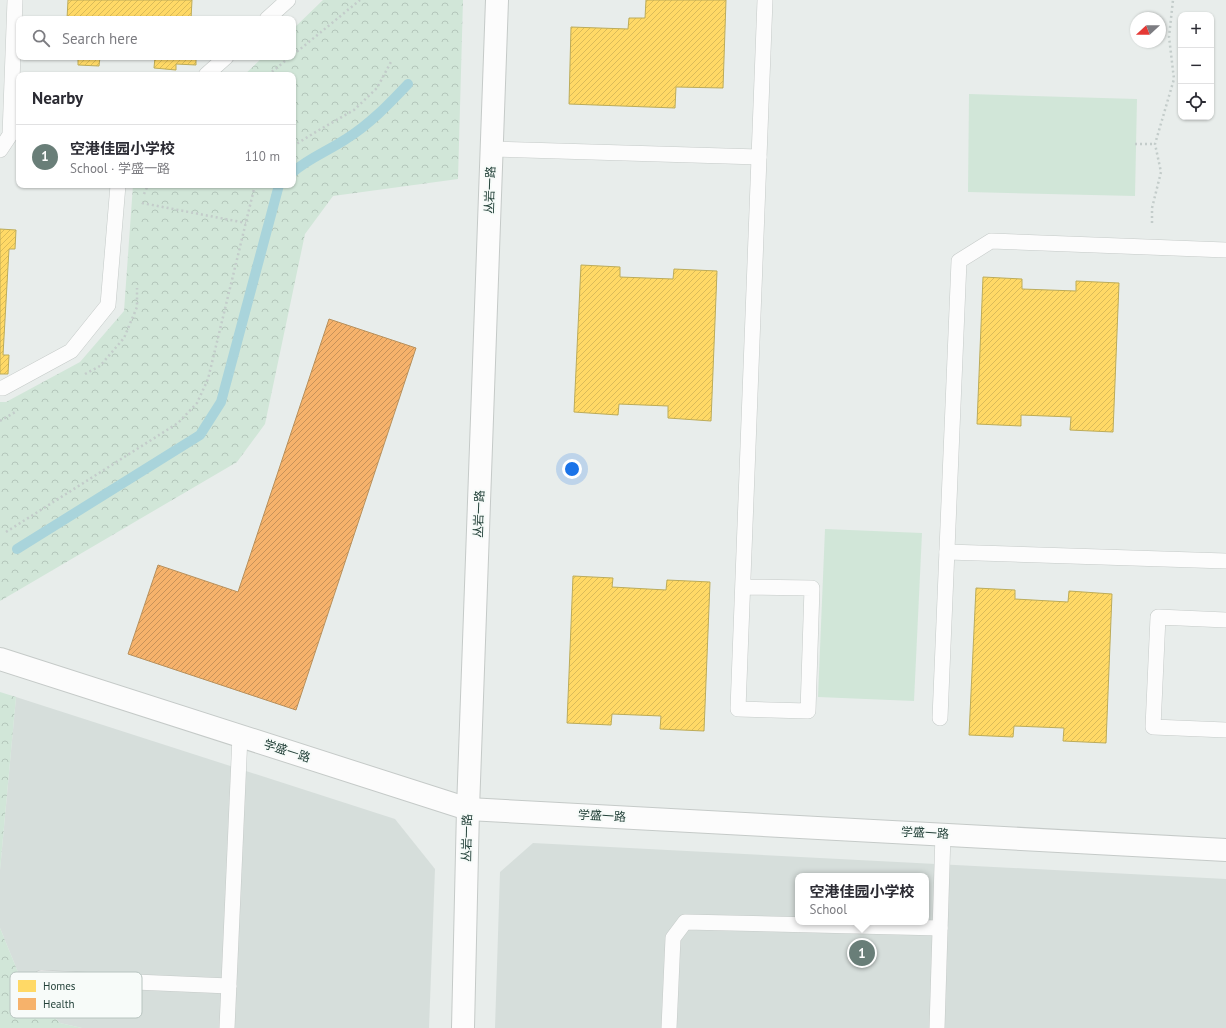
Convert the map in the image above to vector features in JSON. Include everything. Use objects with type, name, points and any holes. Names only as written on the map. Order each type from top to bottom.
[{"type":"street","name":"丛岩一路","points":[[463,1028],[468,808],[497,0]]},
{"type":"street","name":"学盛一路","points":[[0,659],[468,808],[1226,850]]},
{"type":"lane","points":[[0,150],[10,135],[15,0]]},
{"type":"lane","points":[[270,16],[288,0]]},
{"type":"lane","points":[[743,588],[812,588],[808,711],[738,709],[765,0]]},
{"type":"lane","points":[[209,72],[223,60]]},
{"type":"lane","points":[[492,149],[759,157]]},
{"type":"lane","points":[[0,388],[3,388],[71,350],[108,305],[118,188]]},
{"type":"lane","points":[[940,718],[959,261],[991,241],[1226,250]]},
{"type":"lane","points":[[947,552],[1226,561]]},
{"type":"lane","points":[[1226,620],[1158,617],[1153,728],[1226,730]]},
{"type":"lane","points":[[227,1028],[240,736]]},
{"type":"lane","points":[[937,1028],[943,834]]},
{"type":"lane","points":[[669,1028],[673,938],[684,922],[795,925]]},
{"type":"lane","points":[[812,925],[940,928]]},
{"type":"lane","points":[[142,982],[229,986]]},
{"type":"path","points":[[296,53],[360,0]]},
{"type":"path","points":[[1151,248],[1152,208],[1161,172],[1155,144],[1174,79],[1168,37],[1173,0]]},
{"type":"path","points":[[272,72],[286,60]]},
{"type":"path","points":[[296,144],[354,110],[378,88],[392,60]]},
{"type":"path","points":[[1135,144],[1155,144]]},
{"type":"path","points":[[6,532],[178,423],[197,403],[208,379],[255,188]]},
{"type":"path","points":[[142,203],[246,223]]},
{"type":"shaded area","points":[[16,697],[395,819],[435,869],[429,1028],[82,1028],[60,1023],[55,1018],[142,1018],[142,972],[18,972],[0,928],[0,870]]},
{"type":"shaded area","points":[[533,843],[1226,879],[1226,1028],[495,1028],[500,872]]},
{"type":"green space","points":[[323,0],[463,0],[458,179],[333,196],[305,234],[265,424],[237,462],[0,601],[0,402],[6,402],[80,362],[124,311],[133,188],[296,188],[296,72],[247,72],[260,60],[296,60],[296,26]]},
{"type":"green space","points":[[969,94],[1137,99],[1135,196],[968,192]]},
{"type":"green space","points":[[825,529],[922,533],[914,701],[818,697]]},
{"type":"green space","points":[[0,692],[16,697],[0,870]]},
{"type":"green space","points":[[0,928],[18,972],[10,972],[10,1018],[55,1018],[60,1023],[82,1028],[0,1028]]},
{"type":"building: Homes","points":[[68,0],[192,0],[191,16],[67,16]]},
{"type":"building: Homes","points":[[646,0],[726,0],[723,88],[676,87],[675,108],[569,104],[571,27],[628,29],[629,18],[645,18]]},
{"type":"building: Homes","points":[[78,60],[100,60],[99,66],[78,65]]},
{"type":"building: Homes","points":[[155,60],[196,60],[196,65],[176,64],[176,70],[154,68]]},
{"type":"building: Homes","points":[[0,229],[16,230],[15,249],[9,249],[3,355],[9,355],[8,374],[0,374]]},
{"type":"building: Homes","points":[[581,265],[620,267],[620,277],[673,279],[674,269],[717,271],[711,421],[668,418],[668,406],[619,404],[618,415],[574,412]]},
{"type":"building: Homes","points":[[983,277],[1022,279],[1022,289],[1076,291],[1076,281],[1119,283],[1113,432],[1070,430],[1071,417],[1021,415],[1021,426],[977,424]]},
{"type":"building: Homes","points":[[573,576],[613,578],[612,587],[666,590],[667,580],[710,582],[704,731],[660,729],[661,716],[612,714],[611,725],[567,723]]},
{"type":"building: Homes","points":[[976,588],[1015,590],[1015,599],[1068,602],[1069,591],[1112,594],[1106,743],[1063,741],[1064,728],[1014,726],[1013,737],[969,735]]},
{"type":"building: Health","points":[[329,319],[416,348],[296,710],[128,654],[158,565],[238,592]]},
{"type":"waterway","points":[[296,170],[355,133],[371,121],[408,84]]},
{"type":"waterway","points":[[17,549],[200,435],[221,402],[278,188]]},
{"type":"place","name":"空港佳园小学校","points":[[862,953]]}]
